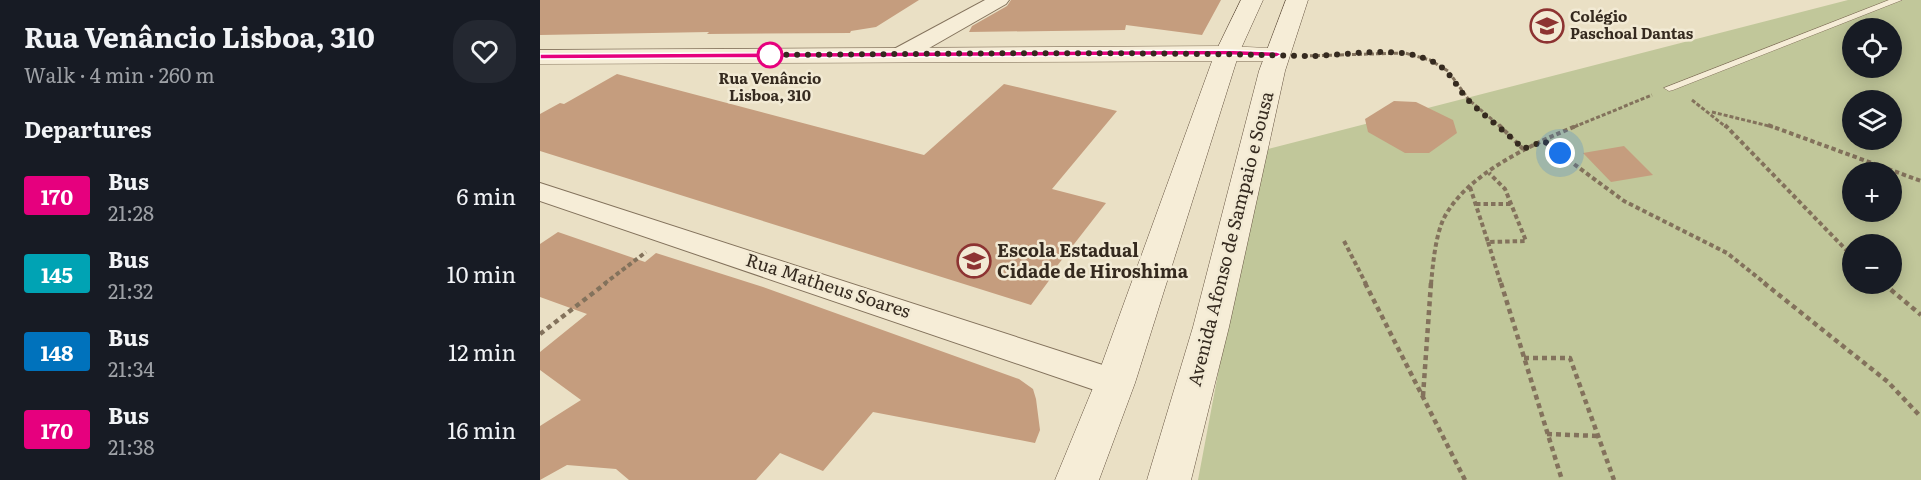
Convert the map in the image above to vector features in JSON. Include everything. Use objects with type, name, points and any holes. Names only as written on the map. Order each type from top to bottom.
[{"type":"main road","points":[[1077,480],[1115,383],[1227,53],[1252,0]]},
{"type":"main road","name":"Avenida Afonso de Sampaio e Sousa","points":[[1169,480],[1211,327],[1251,153],[1277,54],[1297,0]]},
{"type":"main road","points":[[540,57],[1277,54]]},
{"type":"street","points":[[902,54],[999,0]]},
{"type":"street","name":"Rua Matheus Soares","points":[[540,192],[1115,383]]},
{"type":"lane","points":[[1669,88],[1897,0]]},
{"type":"path","points":[[1277,54],[1405,53],[1430,60],[1448,71],[1468,100],[1506,131],[1523,149]]},
{"type":"path","points":[[1423,396],[1433,264],[1443,220],[1456,201],[1488,173],[1523,149],[1669,88],[1709,111],[1730,130],[1842,246]]},
{"type":"path","points":[[1709,111],[1738,116],[1786,130],[1921,182]]},
{"type":"path","points":[[1544,141],[1624,201],[1727,252],[1888,382],[1921,417]]},
{"type":"path","points":[[1488,173],[1505,189],[1526,241],[1488,242]]},
{"type":"path","points":[[1470,187],[1562,480]]},
{"type":"path","points":[[1476,204],[1511,204]]},
{"type":"path","points":[[540,334],[669,234]]},
{"type":"path","points":[[1344,240],[1465,480]]},
{"type":"path","points":[[1896,294],[1921,315]]},
{"type":"path","points":[[1524,358],[1570,358],[1614,480]]},
{"type":"path","points":[[1547,434],[1598,436]]},
{"type":"green space","points":[[1848,0],[1921,0],[1921,480],[1198,480],[1260,151]]},
{"type":"building","points":[[540,0],[919,0],[876,27],[850,33],[707,34],[709,32],[540,35]]},
{"type":"building","points":[[1011,0],[1221,0],[1202,35],[1126,25],[1125,30],[969,32],[972,26],[1007,6]]},
{"type":"building","points":[[617,74],[924,155],[1004,84],[1117,111],[1052,189],[1106,203],[1057,266],[1059,267],[1031,305],[540,151],[540,114],[560,103],[564,104]]},
{"type":"building","points":[[1394,101],[1416,102],[1453,120],[1457,133],[1429,153],[1405,153],[1368,132],[1365,119]]},
{"type":"building","points":[[1624,146],[1653,175],[1611,182],[1583,153]]},
{"type":"building","points":[[558,232],[645,262],[656,253],[763,287],[1019,379],[1033,389],[1036,399],[1040,430],[1035,443],[873,412],[823,471],[780,453],[756,480],[629,480],[616,469],[567,465],[540,480],[540,426],[581,400],[540,370],[540,352],[587,314],[540,297],[540,244]]},
{"type":"bus line","name":"170","points":[[540,57],[1277,54]]},
{"type":"place","name":"Colégio Paschoal Dantas","points":[[1547,26]]},
{"type":"place","name":"Rua Venâncio Lisboa, 310","points":[[770,55]]},
{"type":"place","name":"Escola Estadual Cidade de Hiroshima","points":[[974,261]]},
{"type":"route","points":[[770,55],[762,55],[1227,53],[1305,56],[1405,53],[1430,60],[1448,71],[1468,100],[1506,131],[1523,149],[1544,141],[1560,153]]}]
